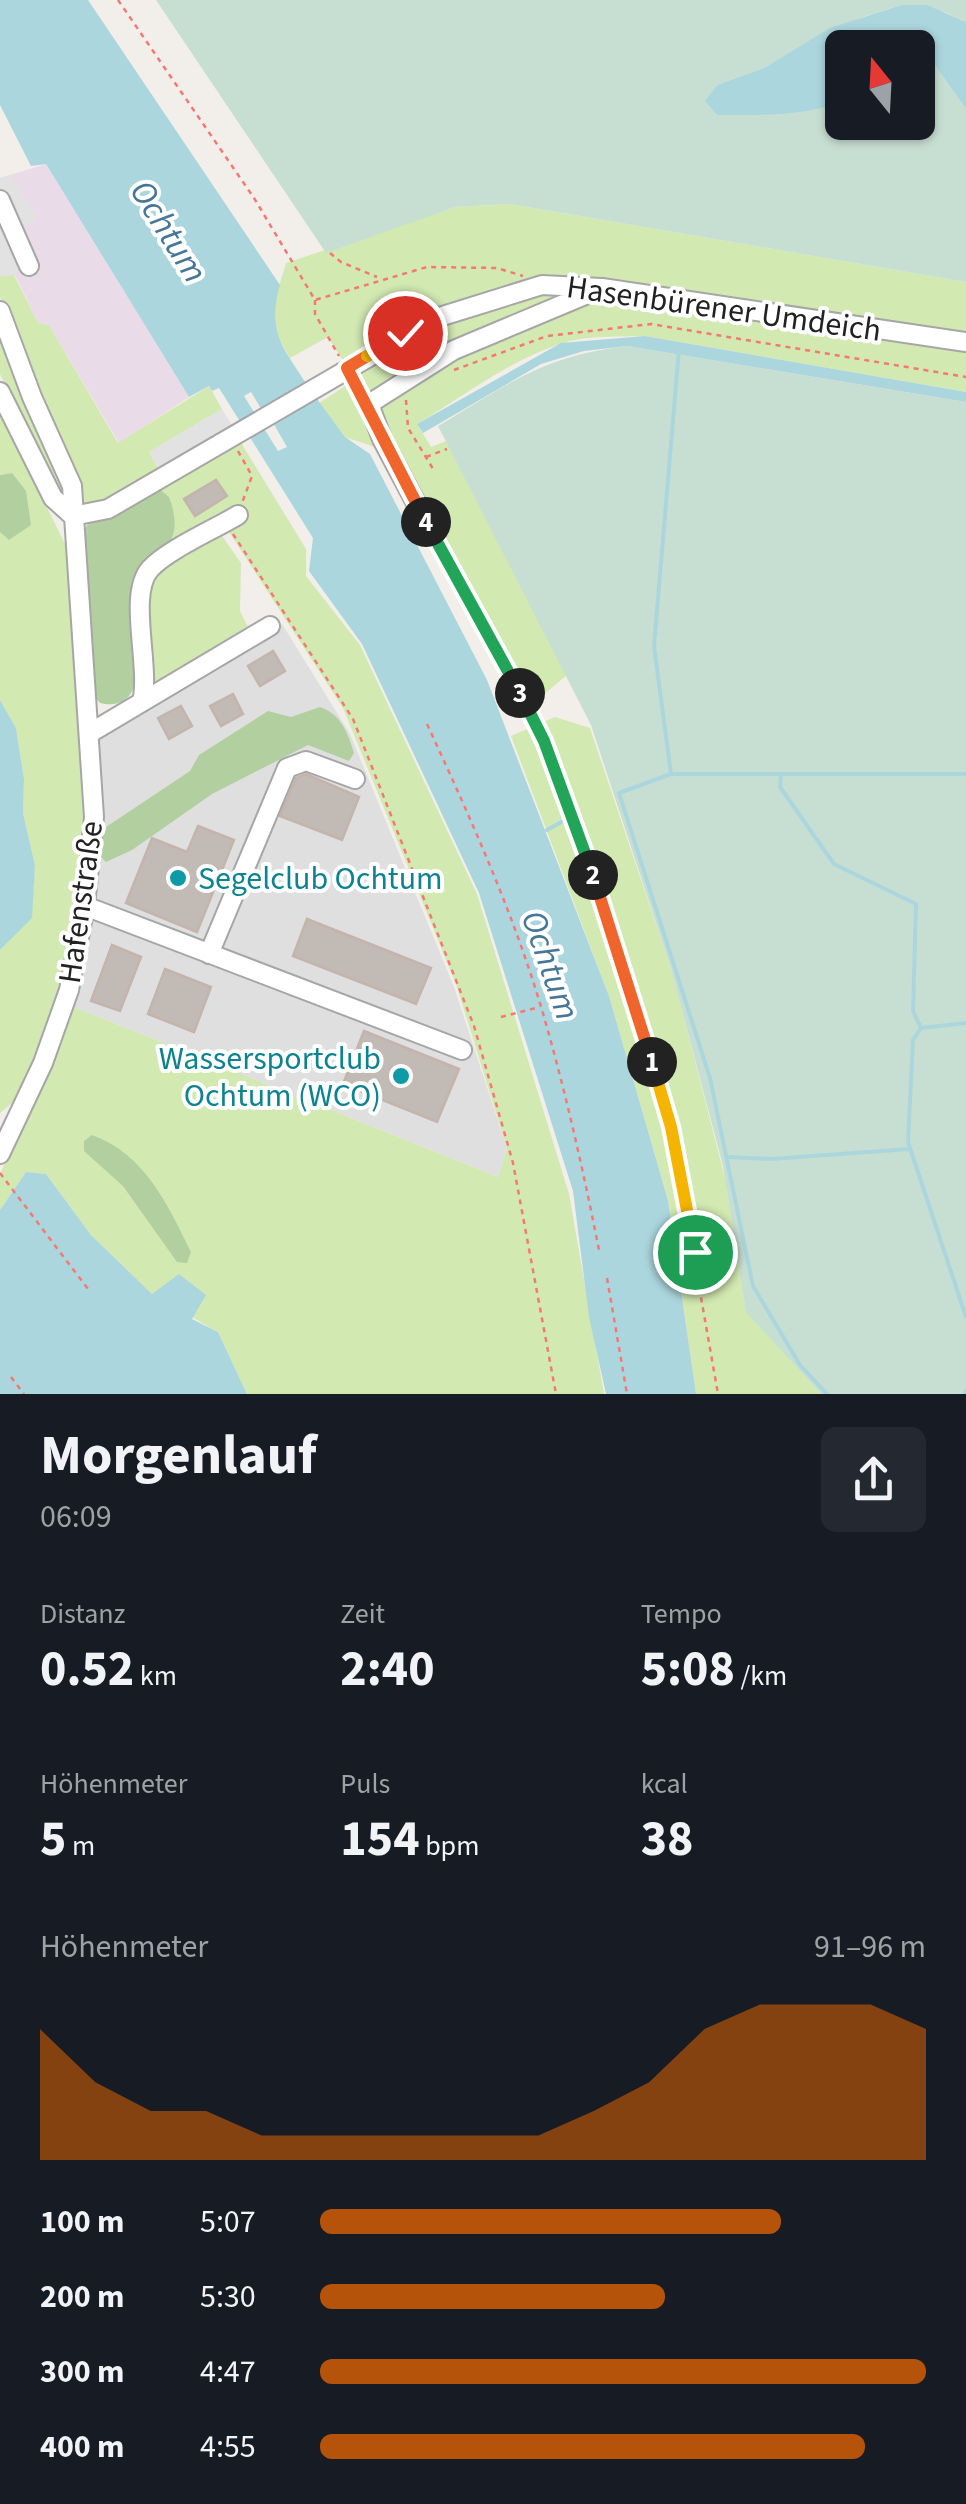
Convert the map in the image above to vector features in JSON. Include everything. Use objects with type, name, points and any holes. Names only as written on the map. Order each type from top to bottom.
[{"type":"street","points":[[0,200],[29,266]]},
{"type":"street","name":"Hasenbürener Umdeich","points":[[74,516],[108,509],[436,318],[542,285],[602,288],[966,342]]},
{"type":"street","points":[[427,524],[382,439],[369,404],[454,350],[602,288]]},
{"type":"street","name":"Hafenstraße","points":[[0,311],[72,486],[94,817],[85,906],[60,1017],[0,1154]]},
{"type":"street","points":[[0,392],[54,498],[74,516]]},
{"type":"street","points":[[142,702],[148,680],[142,586],[150,569],[238,515]]},
{"type":"street","points":[[90,732],[270,626]]},
{"type":"street","points":[[209,954],[287,768],[306,761],[356,779]]},
{"type":"street","points":[[85,906],[462,1050]]},
{"type":"path","points":[[118,0],[254,198],[315,300],[315,314],[347,368]]},
{"type":"path","points":[[330,253],[340,262],[378,278]]},
{"type":"path","points":[[315,300],[378,278],[427,267],[497,268],[542,285]]},
{"type":"path","points":[[440,376],[547,336],[651,324],[966,377]]},
{"type":"path","points":[[412,392],[405,402],[405,415],[435,472]]},
{"type":"path","points":[[238,434],[252,476],[232,532],[353,719],[474,1026],[514,1163],[556,1394]]},
{"type":"path","points":[[426,457],[447,449]]},
{"type":"path","points":[[427,524],[536,724],[602,901],[671,1127],[718,1394]]},
{"type":"path","points":[[427,724],[477,833],[541,1006],[580,1155],[599,1250]]},
{"type":"path","points":[[501,1017],[541,1006]]},
{"type":"path","points":[[0,1174],[88,1288]]},
{"type":"path","points":[[607,1278],[627,1394]]},
{"type":"path","points":[[11,1377],[24,1394]]},
{"type":"shaded area","points":[[46,164],[189,397],[119,443],[49,325],[38,323],[15,275],[0,276],[0,178]]},
{"type":"shaded area","points":[[11,175],[37,219],[21,229],[39,260],[14,275],[0,276],[0,178]]},
{"type":"shaded area","points":[[222,409],[236,432],[162,475],[149,452]]},
{"type":"shaded area","points":[[282,624],[350,734],[454,987],[507,1148],[498,1177],[74,1007],[103,829],[97,737]]},
{"type":"green space","points":[[156,0],[966,0],[966,22],[944,12],[901,5],[837,30],[825,30],[825,36],[766,67],[717,85],[706,101],[717,115],[774,114],[825,104],[825,140],[935,140],[935,65],[966,109],[966,282],[510,204],[455,207],[326,253]]},
{"type":"green space","points":[[510,204],[966,282],[966,392],[645,336],[602,337],[570,341],[523,359],[417,424],[431,447],[446,441],[567,675],[524,711],[384,450],[345,437],[319,403],[355,380],[328,337],[290,358],[277,331],[273,311],[286,263],[455,207]]},
{"type":"green space","points":[[14,275],[38,323],[49,325],[118,443],[209,386],[222,409],[149,452],[162,475],[86,511],[0,297],[0,276]]},
{"type":"green space","points":[[0,334],[62,482],[66,494],[62,497],[0,374]]},
{"type":"green space","points":[[627,346],[966,402],[966,1394],[821,1394],[746,1312],[723,1166],[671,969],[591,725],[438,426],[527,374],[572,357]]},
{"type":"green space","points":[[0,413],[69,552],[89,817],[76,927],[58,995],[19,1097],[0,1113],[0,950],[31,918],[35,865],[23,813],[24,779],[16,728],[0,700],[0,532],[9,539],[12,473],[0,475]]},
{"type":"green space","points":[[240,441],[306,549],[306,576],[360,645],[477,894],[569,1194],[604,1394],[247,1394],[218,1332],[152,1294],[91,1235],[46,1174],[26,1172],[0,1210],[0,1174],[74,1007],[498,1177],[507,1148],[456,984],[343,708],[220,518],[171,546],[158,488]]},
{"type":"green space","points":[[12,473],[26,491],[31,525],[9,540],[0,532],[0,475]]},
{"type":"green space","points":[[158,488],[169,497],[174,530],[170,541],[132,589],[138,643],[136,682],[129,695],[118,703],[100,703],[94,696],[81,539],[87,525]]},
{"type":"green space","points":[[220,533],[241,563],[240,611],[248,627],[246,633],[165,684],[155,684],[146,582],[155,568]]},
{"type":"green space","points":[[320,707],[333,714],[346,732],[354,753],[349,761],[308,745],[212,794],[132,850],[106,862],[99,855],[103,829],[190,771],[199,755],[268,711],[291,717]]},
{"type":"green space","points":[[555,717],[590,728],[672,972],[725,1178],[746,1311],[821,1394],[696,1394],[668,1199],[609,996],[511,736]]},
{"type":"green space","points":[[92,1135],[127,1155],[153,1183],[191,1252],[187,1263],[177,1262],[123,1186],[84,1151],[84,1141]]},
{"type":"water","name":"Ochtum","points":[[0,0],[88,0],[280,285],[276,328],[309,388],[265,415],[251,392],[244,396],[278,451],[287,447],[271,419],[308,396],[317,399],[345,437],[370,454],[487,680],[609,996],[668,1200],[696,1394],[606,1394],[589,1317],[573,1191],[479,893],[362,644],[309,571],[313,538],[219,388],[212,391],[209,386],[189,397],[46,164],[31,166],[0,105]]},
{"type":"water","points":[[901,5],[927,5],[966,22],[966,109],[935,65],[935,30],[827,30]]},
{"type":"water","points":[[825,31],[825,107],[781,114],[717,115],[705,101],[717,85],[766,67]]},
{"type":"water","points":[[645,336],[966,392],[966,402],[627,346],[584,351],[541,364],[423,433],[417,424],[561,343]]},
{"type":"water","points":[[0,700],[16,728],[24,779],[23,813],[35,865],[32,918],[0,950]]},
{"type":"water","points":[[26,1172],[46,1174],[91,1235],[152,1294],[179,1274],[206,1295],[192,1319],[218,1332],[247,1394],[0,1394],[0,1210]]},
{"type":"building","points":[[216,480],[227,496],[195,516],[184,499]]},
{"type":"building","points":[[273,651],[285,671],[260,686],[248,666]]},
{"type":"building","points":[[233,694],[243,714],[221,726],[210,706]]},
{"type":"building","points":[[181,706],[192,726],[169,739],[158,718]]},
{"type":"building","points":[[306,774],[359,797],[342,840],[280,816],[296,778]]},
{"type":"building","name":"Segelclub Ochtum","points":[[198,826],[234,840],[197,932],[126,903],[152,838],[187,852]]},
{"type":"building","points":[[307,919],[431,968],[416,1004],[293,956]]},
{"type":"building","points":[[112,945],[141,957],[120,1011],[91,1001]]},
{"type":"building","points":[[165,969],[211,987],[194,1032],[148,1014]]},
{"type":"building","name":"Wassersportclub Ochtum (WCO)","points":[[364,1031],[459,1069],[437,1122],[343,1084]]},
{"type":"waterway","points":[[671,774],[654,646],[679,349]]},
{"type":"waterway","points":[[619,793],[671,774],[966,774]]},
{"type":"waterway","points":[[781,774],[780,787],[834,864],[916,904],[913,1011],[921,1028]]},
{"type":"waterway","points":[[619,793],[710,1078],[753,1286],[800,1365],[827,1394]]},
{"type":"waterway","points":[[547,830],[565,820]]},
{"type":"waterway","points":[[966,1023],[921,1028],[913,1040],[908,1142],[966,1317]]},
{"type":"waterway","points":[[729,1157],[772,1159],[909,1149]]},
{"type":"place","name":"Segelclub Ochtum","points":[[178,878]]},
{"type":"place","name":"Wassersportclub Ochtum (WCO)","points":[[401,1076]]},
{"type":"route","points":[[405,333],[347,368],[544,741],[641,1022],[671,1127],[695,1252]]}]
